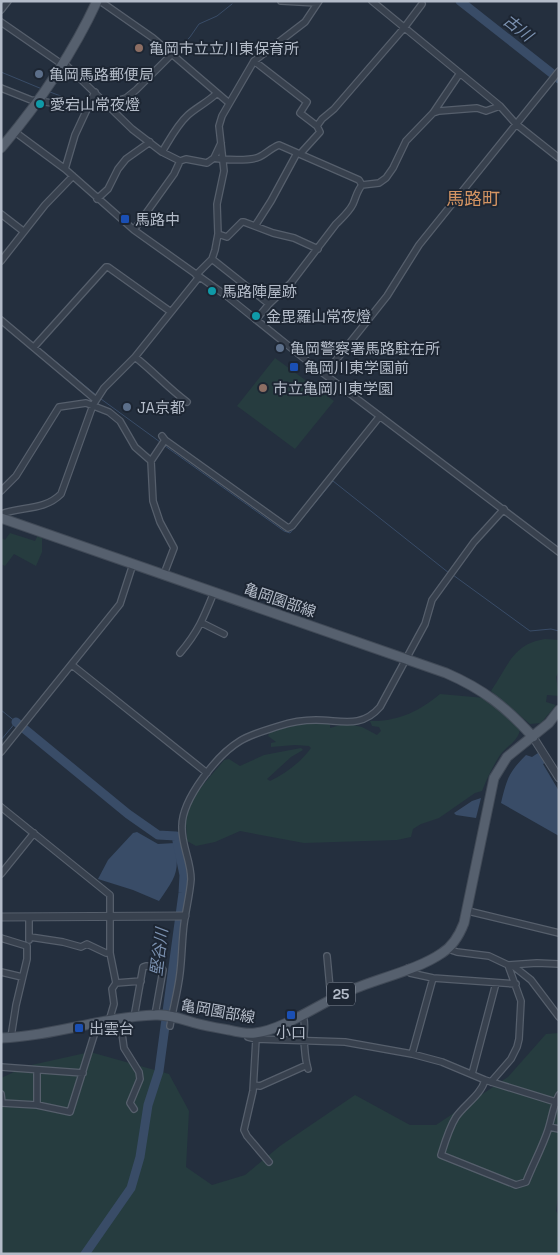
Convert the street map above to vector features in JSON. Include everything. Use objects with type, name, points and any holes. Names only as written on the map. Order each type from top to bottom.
[{"type":"main road","points":[[1,148],[15,132],[64,64],[98,1]]},
{"type":"main road","name":"亀岡園部線","points":[[1,516],[459,678],[484,692],[508,711],[533,737]]},
{"type":"main road","name":"亀岡園部線","points":[[6,1038],[97,1022],[155,1015],[171,1021],[252,1036],[272,1029],[331,999],[368,983],[431,960],[448,949],[459,936],[468,910],[494,778],[507,757],[550,723],[559,710]]},
{"type":"street","points":[[1,10],[8,1]]},
{"type":"street","points":[[98,1],[153,38],[229,103]]},
{"type":"street","points":[[281,1],[318,2]]},
{"type":"street","points":[[372,1],[500,106],[516,124],[559,158]]},
{"type":"street","points":[[1,516],[43,506],[54,501],[61,494],[94,402],[104,388],[135,357],[212,259],[218,234],[217,204],[224,171],[219,126],[222,116],[254,62],[305,22],[318,2]]},
{"type":"street","points":[[317,126],[404,28],[422,4]]},
{"type":"street","points":[[1,22],[64,64],[132,129],[162,152],[180,161],[186,159],[207,163],[214,158],[221,143]]},
{"type":"street","points":[[1,88],[31,100],[67,106],[74,103],[88,106],[108,105],[126,98],[172,54]]},
{"type":"street","points":[[254,62],[308,102],[300,113],[317,126],[320,132],[298,154],[254,226]]},
{"type":"street","points":[[325,374],[387,296],[419,245],[558,72]]},
{"type":"street","points":[[256,320],[269,304],[292,283],[336,224],[344,217],[353,204],[358,189],[362,185],[379,183],[386,178],[406,141],[433,113],[460,73]]},
{"type":"street","points":[[65,169],[75,135],[95,92]]},
{"type":"street","points":[[162,152],[189,114],[208,102],[217,93]]},
{"type":"street","points":[[433,113],[477,108],[486,111],[500,106]]},
{"type":"street","points":[[15,132],[65,169],[134,230],[228,297],[325,374],[559,552]]},
{"type":"street","points":[[97,199],[108,189],[118,169],[126,159],[150,142]]},
{"type":"street","points":[[214,158],[224,160],[258,158],[272,147],[280,145],[359,180],[362,185]]},
{"type":"street","points":[[134,230],[174,174],[180,161]]},
{"type":"street","points":[[1,261],[18,242],[23,231],[45,205],[73,176]]},
{"type":"street","points":[[1,214],[23,231]]},
{"type":"street","points":[[218,234],[228,237],[242,222],[294,238],[318,249]]},
{"type":"street","points":[[212,259],[269,304]]},
{"type":"street","points":[[35,346],[108,266],[171,312]]},
{"type":"street","points":[[1,320],[35,346],[94,402],[115,416],[128,433],[135,447],[150,461]]},
{"type":"street","points":[[135,357],[187,402]]},
{"type":"street","points":[[1,491],[16,476],[59,407],[94,402]]},
{"type":"street","points":[[164,574],[174,548],[160,522],[153,501],[150,461],[163,438],[288,528],[292,526],[380,416]]},
{"type":"street","points":[[171,1021],[180,974],[185,916],[191,880],[182,828],[183,816],[185,808],[207,773],[238,742],[246,737],[294,722],[314,720],[353,722],[364,720],[373,714],[380,707],[426,624],[432,600],[474,542],[504,509]]},
{"type":"street","points":[[1,752],[120,604],[133,564]]},
{"type":"street","points":[[180,653],[202,623],[214,592]]},
{"type":"street","points":[[202,623],[224,634]]},
{"type":"street","points":[[72,664],[207,773]]},
{"type":"street","points":[[533,737],[559,778]]},
{"type":"street","points":[[1,807],[110,895],[110,953],[116,983],[112,989],[114,1004],[108,1021]]},
{"type":"street","points":[[1,874],[34,833]]},
{"type":"street","points":[[468,910],[559,933]]},
{"type":"street","points":[[1,917],[185,916]]},
{"type":"street","points":[[6,1038],[27,959],[27,946],[30,937],[29,918]]},
{"type":"street","points":[[30,937],[63,942],[81,948],[87,944],[110,953]]},
{"type":"street","points":[[1,938],[27,946]]},
{"type":"street","points":[[448,949],[456,952],[489,956],[510,965],[531,980],[559,1017]]},
{"type":"street","points":[[327,956],[331,999]]},
{"type":"street","points":[[510,965],[559,964]]},
{"type":"street","points":[[510,965],[521,1001],[520,1039],[511,1059],[488,1081],[455,1119],[441,1155],[516,1185],[526,1182],[540,1152],[559,1095]]},
{"type":"street","points":[[136,1017],[135,1012],[143,967],[146,966],[162,967],[163,970],[155,1015]]},
{"type":"street","points":[[408,968],[410,973],[433,978],[516,984]]},
{"type":"street","points":[[1,972],[22,977]]},
{"type":"street","points":[[412,1054],[433,978]]},
{"type":"street","points":[[116,983],[141,981]]},
{"type":"street","points":[[472,1074],[496,983]]},
{"type":"street","points":[[254,1085],[260,1086],[308,1067],[304,1041],[306,1020],[302,1014]]},
{"type":"street","points":[[120,1019],[124,1048],[139,1072],[140,1079],[130,1103],[134,1109]]},
{"type":"street","points":[[1,1094],[2,1103],[37,1105],[70,1112],[97,1022]]},
{"type":"street","points":[[269,1162],[244,1130],[254,1085],[252,1036],[304,1041],[345,1042],[412,1054],[442,1062],[488,1081],[557,1102]]},
{"type":"street","points":[[1,1067],[83,1073]]},
{"type":"street","points":[[37,1070],[37,1105]]},
{"type":"street","points":[[549,1127],[559,1129]]},
{"type":"green space","points":[[275,358],[334,401],[295,449],[237,406]]},
{"type":"green space","points":[[10,533],[35,541],[38,535],[42,536],[42,552],[36,566],[14,554],[5,566],[1,564],[1,538],[5,540]]},
{"type":"green space","points":[[545,639],[559,640],[559,671],[556,677],[559,696],[547,695],[546,702],[556,705],[541,723],[530,724],[491,691],[518,651],[534,642]]},
{"type":"green space","points":[[440,694],[485,698],[514,722],[520,730],[515,740],[500,755],[482,791],[475,793],[439,818],[413,829],[411,837],[397,840],[304,843],[240,831],[215,842],[196,846],[187,841],[186,817],[188,809],[199,791],[224,760],[229,759],[240,766],[264,755],[301,748],[303,750],[291,757],[267,779],[270,781],[292,767],[311,748],[309,746],[295,745],[271,747],[271,743],[276,742],[268,736],[270,732],[299,725],[330,723],[330,728],[344,724],[353,725],[362,727],[377,735],[381,731],[379,727],[372,726],[370,721],[390,720],[408,714],[424,706]]},
{"type":"green space","points":[[559,1033],[559,1189],[556,1211],[559,1216],[559,1254],[1,1254],[1,1078],[27,1066],[90,1052],[169,1074],[189,1111],[186,1167],[212,1185],[245,1175],[280,1146],[355,1095],[410,1125],[436,1125],[508,1077],[546,1034]]},
{"type":"water","points":[[538,753],[559,791],[559,836],[501,803],[507,782],[515,767],[526,755],[532,757]]},
{"type":"water","points":[[481,798],[476,818],[456,815],[454,813],[472,801]]},
{"type":"water","points":[[137,832],[158,844],[175,843],[177,861],[175,875],[159,901],[133,890],[98,879],[108,860],[133,833]]},
{"type":"waterway","name":"古川","points":[[460,1],[559,79]]},
{"type":"waterway","points":[[175,53],[199,24],[217,16],[232,4]]},
{"type":"waterway","points":[[1,72],[42,89]]},
{"type":"waterway","points":[[50,92],[74,101]]},
{"type":"waterway","points":[[1,316],[34,344]]},
{"type":"waterway","points":[[43,351],[96,395]]},
{"type":"waterway","points":[[101,399],[160,442]]},
{"type":"waterway","points":[[165,446],[284,531],[290,533],[333,481],[449,573]]},
{"type":"waterway","points":[[453,575],[530,631],[551,629],[559,631]]},
{"type":"waterway","name":"堅谷川","points":[[1,710],[16,722],[1,740]]},
{"type":"waterway","name":"堅谷川","points":[[16,722],[128,814],[158,835],[176,836],[184,875],[159,1071],[148,1105],[140,1157],[131,1188],[85,1254]]},
{"type":"place","name":"亀岡市立立川東保育所","points":[[139,48]]},
{"type":"place","name":"亀岡馬路郵便局","points":[[39,74]]},
{"type":"place","name":"愛宕山常夜燈","points":[[40,104]]},
{"type":"place","name":"馬路中","points":[[125,219]]},
{"type":"place","name":"馬路陣屋跡","points":[[212,291]]},
{"type":"place","name":"金毘羅山常夜燈","points":[[256,316]]},
{"type":"place","name":"亀岡警察署馬路駐在所","points":[[280,348]]},
{"type":"place","name":"亀岡川東学園前","points":[[294,367]]},
{"type":"place","name":"市立亀岡川東学園","points":[[263,388]]},
{"type":"place","name":"JA京都","points":[[127,407]]},
{"type":"place","name":"小口","points":[[291,1015]]},
{"type":"place","name":"出雲台","points":[[79,1028]]},
{"type":"district","name":"馬路町","points":[[473,198]]}]
